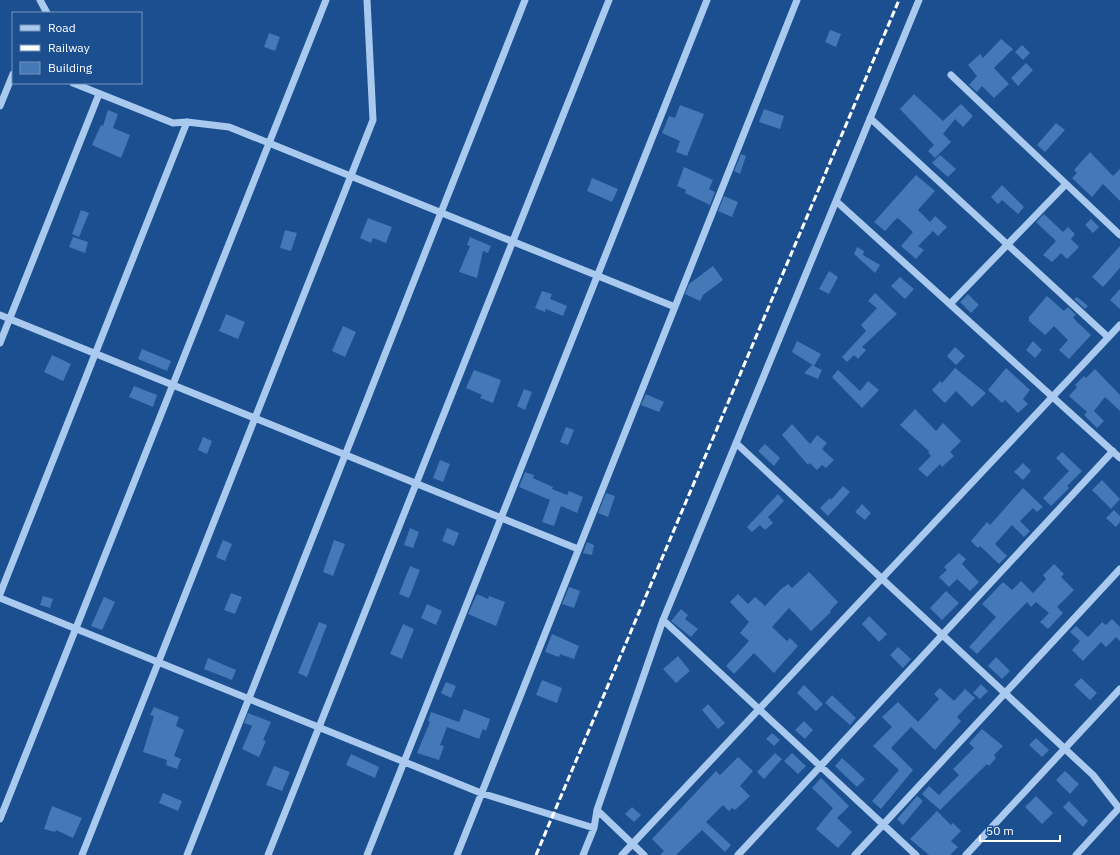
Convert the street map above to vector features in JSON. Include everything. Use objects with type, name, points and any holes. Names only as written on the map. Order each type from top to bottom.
[{"type":"street","points":[[40,0],[46,12]]},
{"type":"street","points":[[0,819],[326,0]]},
{"type":"street","points":[[82,855],[373,120],[367,0]]},
{"type":"street","points":[[187,855],[247,698],[525,0]]},
{"type":"street","points":[[268,855],[609,0]]},
{"type":"street","points":[[367,855],[707,0]]},
{"type":"street","points":[[457,855],[797,0]]},
{"type":"street","points":[[583,855],[594,828],[597,810],[663,620],[919,0]]},
{"type":"street","points":[[951,75],[1120,236]]},
{"type":"street","points":[[0,106],[12,76]]},
{"type":"street","points":[[84,86],[99,94],[173,124],[187,122],[229,127],[675,307]]},
{"type":"street","points":[[0,343],[99,94]]},
{"type":"street","points":[[870,118],[1108,337]]},
{"type":"street","points":[[0,594],[187,122]]},
{"type":"street","points":[[950,304],[1066,184]]},
{"type":"street","points":[[836,201],[1120,458]]},
{"type":"street","points":[[0,315],[578,549]]},
{"type":"street","points":[[622,855],[634,845],[1120,325]]},
{"type":"street","points":[[736,443],[883,578],[1093,775],[1119,808],[1076,855]]},
{"type":"street","points":[[738,855],[1113,451]]},
{"type":"street","points":[[855,855],[1120,569]]},
{"type":"street","points":[[0,598],[481,793],[594,828]]},
{"type":"street","points":[[663,620],[916,855]]},
{"type":"street","points":[[966,855],[1120,688]]},
{"type":"street","points":[[597,810],[644,855]]},
{"type":"building","points":[[830,30],[841,34],[836,47],[825,42]]},
{"type":"building","points":[[269,33],[280,37],[275,51],[264,47]]},
{"type":"building","points":[[1001,39],[1013,49],[994,68],[1009,84],[994,98],[982,86],[977,92],[969,85],[977,76],[968,65],[980,54],[983,58]]},
{"type":"building","points":[[1022,45],[1030,53],[1023,60],[1015,52]]},
{"type":"building","points":[[1026,63],[1033,70],[1018,86],[1011,78]]},
{"type":"building","points":[[914,94],[943,121],[961,104],[973,116],[963,127],[955,119],[943,134],[951,142],[935,158],[928,151],[934,145],[900,109]]},
{"type":"building","points":[[680,105],[704,114],[687,156],[676,152],[680,141],[662,133],[669,116],[675,118]]},
{"type":"building","points":[[764,109],[784,116],[780,129],[759,122]]},
{"type":"building","points":[[108,110],[118,114],[113,128],[130,135],[121,158],[92,145],[101,125],[103,126]]},
{"type":"building","points":[[1056,123],[1065,130],[1045,152],[1037,145]]},
{"type":"building","points":[[1090,152],[1113,176],[1120,169],[1120,201],[1103,184],[1092,197],[1072,178],[1077,173],[1074,170]]},
{"type":"building","points":[[741,154],[746,156],[740,174],[734,171]]},
{"type":"building","points":[[940,155],[956,169],[948,177],[932,163]]},
{"type":"building","points":[[684,167],[713,180],[709,189],[715,192],[710,205],[685,193],[686,190],[677,186]]},
{"type":"building","points":[[916,175],[935,191],[918,210],[930,222],[935,216],[947,227],[938,236],[933,231],[918,246],[924,250],[916,259],[901,246],[913,232],[899,219],[897,218],[885,231],[874,222]]},
{"type":"building","points":[[592,178],[618,189],[612,202],[587,191]]},
{"type":"building","points":[[1002,185],[1024,207],[1018,214],[1002,200],[998,204],[991,197]]},
{"type":"building","points":[[724,196],[738,202],[732,217],[718,211]]},
{"type":"building","points":[[81,210],[89,213],[79,237],[72,234]]},
{"type":"building","points":[[1044,214],[1063,232],[1068,227],[1075,234],[1071,239],[1079,247],[1067,259],[1061,253],[1052,262],[1043,255],[1056,241],[1036,222]]},
{"type":"building","points":[[368,218],[392,227],[386,243],[373,238],[371,243],[360,238]]},
{"type":"building","points":[[1091,219],[1099,227],[1093,233],[1085,225]]},
{"type":"building","points":[[285,230],[297,233],[291,251],[280,248]]},
{"type":"building","points":[[73,237],[88,242],[85,253],[69,247]]},
{"type":"building","points":[[470,237],[491,246],[488,253],[483,251],[477,278],[459,272],[470,246],[467,245]]},
{"type":"building","points":[[1120,246],[1120,268],[1103,287],[1092,277]]},
{"type":"building","points":[[857,247],[864,251],[863,255],[880,265],[875,273],[854,254]]},
{"type":"building","points":[[713,266],[723,280],[703,295],[700,301],[685,294],[689,284]]},
{"type":"building","points":[[829,271],[838,277],[829,294],[819,289]]},
{"type":"building","points":[[900,277],[914,289],[905,299],[891,286]]},
{"type":"building","points":[[1120,289],[1120,309],[1110,300]]},
{"type":"building","points":[[542,291],[552,294],[550,299],[567,306],[563,316],[546,309],[545,312],[535,308]]},
{"type":"building","points":[[875,293],[897,314],[862,347],[866,350],[858,359],[854,355],[847,362],[842,357],[866,331],[861,325],[877,308],[868,301]]},
{"type":"building","points":[[968,294],[979,305],[971,313],[960,302]]},
{"type":"building","points":[[1047,296],[1064,311],[1068,307],[1076,315],[1073,317],[1077,322],[1091,335],[1069,359],[1059,350],[1068,340],[1054,326],[1045,335],[1029,321],[1029,317]]},
{"type":"building","points":[[1077,297],[1088,306],[1085,309],[1074,299]]},
{"type":"building","points":[[226,314],[245,322],[238,339],[219,331]]},
{"type":"building","points":[[343,326],[356,332],[345,357],[332,351]]},
{"type":"building","points":[[797,341],[821,354],[814,366],[792,352]]},
{"type":"building","points":[[1033,341],[1042,350],[1035,358],[1026,350]]},
{"type":"building","points":[[955,347],[965,356],[956,365],[947,356]]},
{"type":"building","points":[[142,349],[171,361],[167,371],[138,359]]},
{"type":"building","points":[[52,355],[71,364],[63,381],[44,372]]},
{"type":"building","points":[[812,365],[822,370],[818,379],[804,373]]},
{"type":"building","points":[[955,368],[986,393],[972,407],[956,391],[945,403],[932,390],[940,381],[942,383]]},
{"type":"building","points":[[1006,368],[1030,390],[1023,399],[1028,404],[1018,413],[1005,400],[1002,403],[988,390]]},
{"type":"building","points":[[1095,369],[1120,395],[1120,411],[1105,397],[1094,411],[1104,421],[1097,428],[1084,415],[1087,412],[1069,396],[1077,387],[1075,385],[1084,376],[1086,378]]},
{"type":"building","points":[[474,370],[501,380],[493,403],[480,398],[482,395],[466,388]]},
{"type":"building","points":[[838,370],[860,391],[868,381],[879,390],[862,408],[832,377]]},
{"type":"building","points":[[134,386],[157,395],[153,407],[129,397]]},
{"type":"building","points":[[524,389],[532,392],[525,410],[517,406]]},
{"type":"building","points":[[646,394],[664,402],[659,412],[641,405]]},
{"type":"building","points":[[915,409],[936,431],[943,423],[961,441],[950,452],[954,456],[942,467],[940,464],[927,477],[918,469],[931,456],[928,452],[929,451],[900,425]]},
{"type":"building","points":[[792,424],[810,444],[817,435],[827,443],[822,449],[834,460],[826,468],[822,465],[817,470],[810,463],[808,465],[782,435]]},
{"type":"building","points":[[566,427],[574,430],[568,445],[560,442]]},
{"type":"building","points":[[203,437],[212,441],[207,454],[198,450]]},
{"type":"building","points":[[765,444],[780,458],[774,466],[758,451]]},
{"type":"building","points":[[1062,452],[1082,471],[1067,486],[1069,488],[1051,506],[1043,498],[1069,471],[1056,458]]},
{"type":"building","points":[[440,460],[450,464],[443,482],[433,478]]},
{"type":"building","points":[[1023,463],[1031,471],[1023,480],[1014,472]]},
{"type":"building","points":[[525,472],[534,475],[533,478],[553,487],[552,489],[567,495],[569,491],[583,497],[577,513],[561,506],[554,526],[542,522],[550,500],[519,487]]},
{"type":"building","points":[[1102,480],[1120,499],[1111,509],[1092,490]]},
{"type":"building","points":[[843,486],[850,492],[828,516],[820,508],[830,498],[831,500]]},
{"type":"building","points":[[1023,488],[1043,507],[1037,512],[1033,508],[1020,521],[1030,531],[1024,537],[1012,525],[995,544],[1007,556],[999,564],[980,546],[978,548],[971,541],[987,522],[990,525]]},
{"type":"building","points":[[606,493],[615,496],[608,517],[598,513]]},
{"type":"building","points":[[778,494],[784,501],[768,517],[773,523],[765,530],[760,525],[752,532],[747,527]]},
{"type":"building","points":[[862,504],[871,513],[865,520],[855,512]]},
{"type":"building","points":[[1114,510],[1120,516],[1120,522],[1116,527],[1106,518]]},
{"type":"building","points":[[410,528],[419,532],[413,548],[404,545]]},
{"type":"building","points":[[447,528],[459,533],[454,546],[442,541]]},
{"type":"building","points":[[223,540],[232,544],[225,561],[216,557]]},
{"type":"building","points":[[334,540],[345,544],[333,576],[323,572]]},
{"type":"building","points":[[587,542],[594,545],[592,555],[583,553]]},
{"type":"building","points":[[959,553],[966,559],[962,564],[979,582],[970,591],[957,579],[949,587],[939,577],[947,570],[944,567]]},
{"type":"building","points":[[1054,564],[1064,574],[1061,577],[1074,590],[1057,607],[1063,613],[1048,629],[1040,622],[1049,613],[1036,602],[1031,607],[1027,602],[977,654],[969,647],[996,617],[982,604],[1003,582],[1012,590],[1021,581],[1033,593],[1046,579],[1043,575]]},
{"type":"building","points":[[410,566],[420,570],[409,598],[399,594]]},
{"type":"building","points":[[809,572],[838,602],[830,611],[831,612],[811,631],[789,608],[772,627],[787,641],[790,638],[798,646],[774,673],[754,653],[734,674],[726,666],[749,641],[740,633],[749,622],[730,602],[738,594],[748,604],[755,597],[765,606],[780,590],[788,584],[792,588]]},
{"type":"building","points":[[569,587],[580,591],[574,608],[562,604]]},
{"type":"building","points":[[946,591],[959,603],[942,620],[930,608]]},
{"type":"building","points":[[231,593],[242,597],[235,614],[224,610]]},
{"type":"building","points":[[477,594],[488,599],[489,596],[505,602],[496,626],[468,614]]},
{"type":"building","points":[[43,596],[53,599],[50,608],[40,605]]},
{"type":"building","points":[[104,597],[115,602],[102,630],[91,626]]},
{"type":"building","points":[[427,604],[442,611],[436,625],[421,618]]},
{"type":"building","points":[[681,609],[688,615],[685,619],[698,629],[691,637],[671,621]]},
{"type":"building","points":[[869,616],[887,634],[879,642],[862,624]]},
{"type":"building","points":[[1112,619],[1120,627],[1120,641],[1116,637],[1106,647],[1101,642],[1083,661],[1072,650],[1080,641],[1070,632],[1076,626],[1088,637],[1102,622],[1106,625]]},
{"type":"building","points":[[319,622],[327,625],[307,677],[298,673]]},
{"type":"building","points":[[403,624],[414,629],[402,659],[390,654]]},
{"type":"building","points":[[552,634],[579,646],[574,659],[560,654],[559,657],[545,652]]},
{"type":"building","points":[[898,647],[911,659],[903,668],[890,655]]},
{"type":"building","points":[[678,656],[690,671],[676,683],[663,669]]},
{"type":"building","points":[[996,657],[1010,671],[1002,679],[988,666]]},
{"type":"building","points":[[208,658],[236,670],[232,680],[204,669]]},
{"type":"building","points":[[1081,678],[1097,693],[1090,700],[1074,685]]},
{"type":"building","points":[[542,680],[562,688],[557,703],[536,695]]},
{"type":"building","points":[[446,682],[456,686],[451,698],[441,693]]},
{"type":"building","points":[[981,684],[988,691],[980,699],[973,693]]},
{"type":"building","points":[[804,685],[823,704],[816,711],[797,693]]},
{"type":"building","points":[[940,688],[954,701],[965,689],[975,698],[957,717],[961,721],[935,750],[911,727],[891,748],[913,770],[881,809],[872,801],[899,770],[873,746],[892,727],[882,717],[898,702],[918,722],[939,699],[934,694]]},
{"type":"building","points":[[832,695],[856,718],[850,725],[825,703]]},
{"type":"building","points":[[708,704],[725,723],[718,729],[702,710]]},
{"type":"building","points":[[154,707],[179,717],[176,726],[184,730],[174,756],[181,759],[177,769],[166,765],[167,760],[143,752],[154,716],[150,715]]},
{"type":"building","points":[[464,709],[490,719],[486,731],[483,729],[479,739],[447,727],[440,745],[444,746],[439,760],[417,753],[430,722],[428,721],[431,712],[459,722]]},
{"type":"building","points":[[248,713],[271,722],[263,740],[266,741],[259,757],[242,749],[252,726],[244,723]]},
{"type":"building","points":[[804,721],[813,730],[805,739],[795,730]]},
{"type":"building","points":[[982,729],[1003,746],[994,755],[996,758],[989,766],[987,764],[940,810],[922,794],[929,786],[939,795],[959,775],[953,769],[974,748],[969,743]]},
{"type":"building","points":[[772,733],[780,740],[774,746],[766,739]]},
{"type":"building","points":[[1036,738],[1049,750],[1042,757],[1029,745]]},
{"type":"building","points":[[775,753],[782,759],[764,779],[757,772]]},
{"type":"building","points":[[792,753],[806,766],[798,774],[784,761]]},
{"type":"building","points":[[351,754],[379,767],[375,778],[346,765]]},
{"type":"building","points":[[738,757],[753,771],[740,786],[750,796],[735,810],[732,808],[729,811],[723,805],[706,822],[731,845],[725,852],[702,830],[676,855],[660,855],[664,851],[652,839],[716,771],[720,775]]},
{"type":"building","points":[[842,758],[865,779],[857,787],[835,766]]},
{"type":"building","points":[[274,766],[290,772],[282,791],[266,785]]},
{"type":"building","points":[[1065,771],[1079,784],[1070,794],[1056,780]]},
{"type":"building","points":[[821,778],[849,806],[837,818],[852,832],[838,848],[816,829],[833,808],[812,788]]},
{"type":"building","points":[[163,793],[182,801],[178,811],[159,803]]},
{"type":"building","points":[[917,796],[923,801],[903,825],[897,819]]},
{"type":"building","points":[[1036,796],[1053,813],[1042,824],[1025,807]]},
{"type":"building","points":[[1069,801],[1088,821],[1083,827],[1063,807]]},
{"type":"building","points":[[52,806],[82,818],[73,838],[56,830],[55,832],[44,829]]},
{"type":"building","points":[[632,807],[641,815],[634,822],[625,814]]},
{"type":"building","points":[[937,811],[951,825],[953,823],[961,831],[951,841],[958,847],[950,855],[929,855],[910,839]]},
{"type":"railway","points":[[536,855],[899,0]]}]
